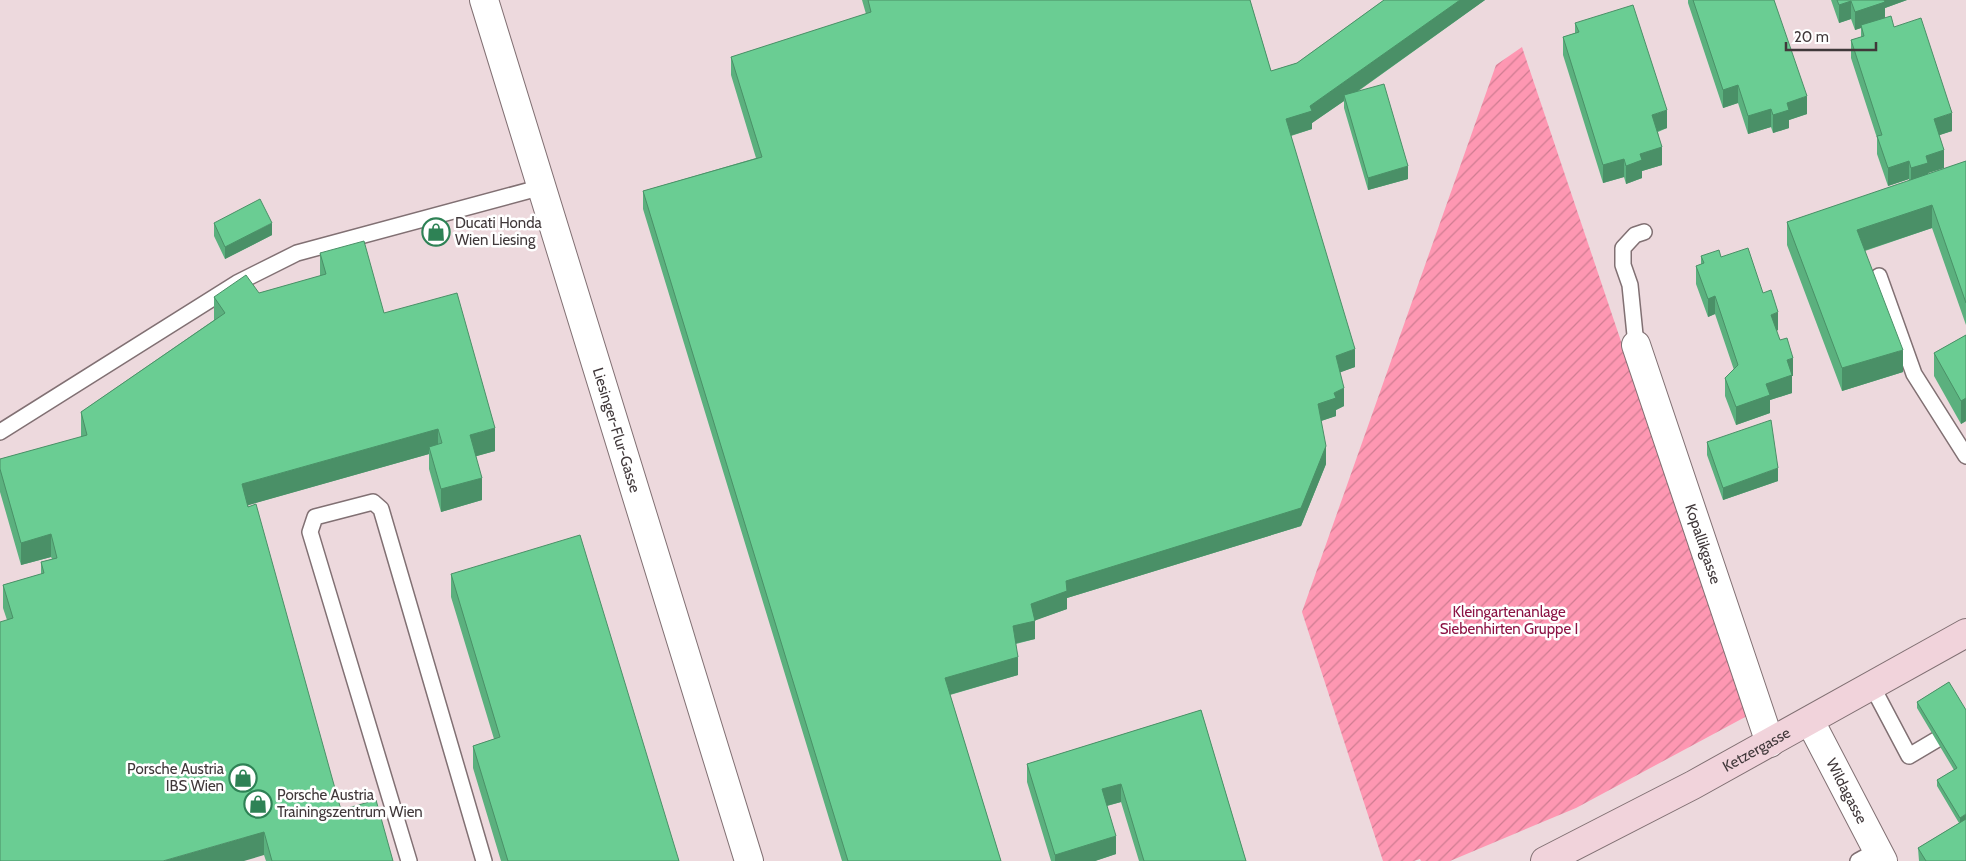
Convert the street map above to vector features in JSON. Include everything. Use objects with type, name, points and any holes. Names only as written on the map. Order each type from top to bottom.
[{"type":"main road","name":"Ketzergasse","points":[[1545,861],[1770,743],[1966,633]]},
{"type":"street","name":"Liesinger-Flur-Gasse","points":[[484,0],[749,861]]},
{"type":"street","name":"Kopallikgasse","points":[[1636,345],[1770,743]]},
{"type":"street","name":"Wildagasse","points":[[1810,721],[1873,857]]},
{"type":"lane","points":[[0,432],[237,283],[297,253],[542,187]]},
{"type":"lane","points":[[1636,345],[1630,285],[1623,265],[1623,248],[1635,235],[1644,232]]},
{"type":"lane","points":[[1879,276],[1914,374],[1966,456]]},
{"type":"lane","points":[[409,861],[310,532],[315,517],[372,502],[381,509],[484,861]]},
{"type":"lane","points":[[1872,686],[1909,756],[1936,740]]},
{"type":"green space","name":"Kleingartenanlage Siebenhirten Gruppe I","points":[[1522,47],[1747,716],[1576,808],[1450,861],[1421,861],[1420,859],[1414,861],[1383,861],[1302,612],[1496,65]]},
{"type":"building","points":[[868,0],[1250,0],[1271,71],[1297,63],[1384,0],[1460,0],[1310,106],[1312,111],[1286,119],[1355,349],[1336,356],[1344,388],[1334,393],[1336,398],[1318,404],[1326,446],[1301,508],[1066,581],[1067,591],[1031,604],[1035,621],[1013,626],[1018,657],[945,678],[1001,861],[848,861],[643,191],[762,157],[731,57],[871,12]]},
{"type":"building","points":[[1693,0],[1774,0],[1807,96],[1787,103],[1789,110],[1773,115],[1771,109],[1748,116],[1738,85],[1723,90]]},
{"type":"building","points":[[1837,0],[1884,0],[1885,2],[1855,12],[1851,1],[1839,5]]},
{"type":"building","points":[[1633,5],[1667,110],[1652,115],[1662,147],[1640,154],[1642,160],[1626,166],[1624,159],[1603,165],[1563,37],[1579,32],[1575,23]]},
{"type":"building","points":[[1891,16],[1894,27],[1921,18],[1952,113],[1934,119],[1944,150],[1926,156],[1928,163],[1911,168],[1909,161],[1888,168],[1877,136],[1882,135],[1851,40],[1864,36],[1861,25]]},
{"type":"building","points":[[1384,84],[1408,166],[1368,178],[1344,95]]},
{"type":"building","points":[[1966,161],[1966,303],[1932,205],[1857,230],[1903,350],[1842,368],[1787,222]]},
{"type":"building","points":[[260,199],[272,223],[225,247],[214,223]]},
{"type":"building","points":[[364,241],[384,313],[457,293],[495,428],[470,435],[482,478],[441,489],[429,447],[442,443],[438,429],[242,484],[248,507],[256,504],[341,810],[376,800],[393,861],[272,861],[264,832],[163,861],[0,861],[0,622],[13,618],[3,585],[44,573],[41,562],[57,558],[51,534],[21,543],[0,469],[0,459],[87,435],[81,412],[225,313],[214,297],[246,275],[259,293],[326,274],[320,253]]},
{"type":"building","points":[[1748,248],[1763,293],[1771,290],[1778,312],[1771,315],[1780,340],[1787,338],[1793,358],[1787,360],[1792,375],[1766,384],[1770,395],[1736,407],[1725,378],[1738,365],[1715,296],[1708,299],[1696,266],[1704,263],[1701,256],[1719,250],[1721,257]]},
{"type":"building","points":[[1966,335],[1966,398],[1961,401],[1934,353]]},
{"type":"building","points":[[1771,420],[1778,468],[1723,488],[1707,442]]},
{"type":"building","points":[[580,535],[679,861],[508,861],[473,746],[500,737],[451,574]]},
{"type":"building","points":[[1949,682],[1966,710],[1966,814],[1960,818],[1937,780],[1957,768],[1917,702]]},
{"type":"building","points":[[1201,710],[1246,861],[1144,861],[1121,784],[1102,789],[1116,836],[1055,855],[1027,764]]},
{"type":"building","points":[[1966,819],[1966,861],[1926,861],[1918,848]]},
{"type":"place","name":"Ducati Honda Wien Liesing","points":[[436,232]]},
{"type":"place","name":"Porsche Austria IBS Wien","points":[[243,778]]},
{"type":"place","name":"Porsche Austria Trainingszentrum Wien","points":[[258,804]]}]
